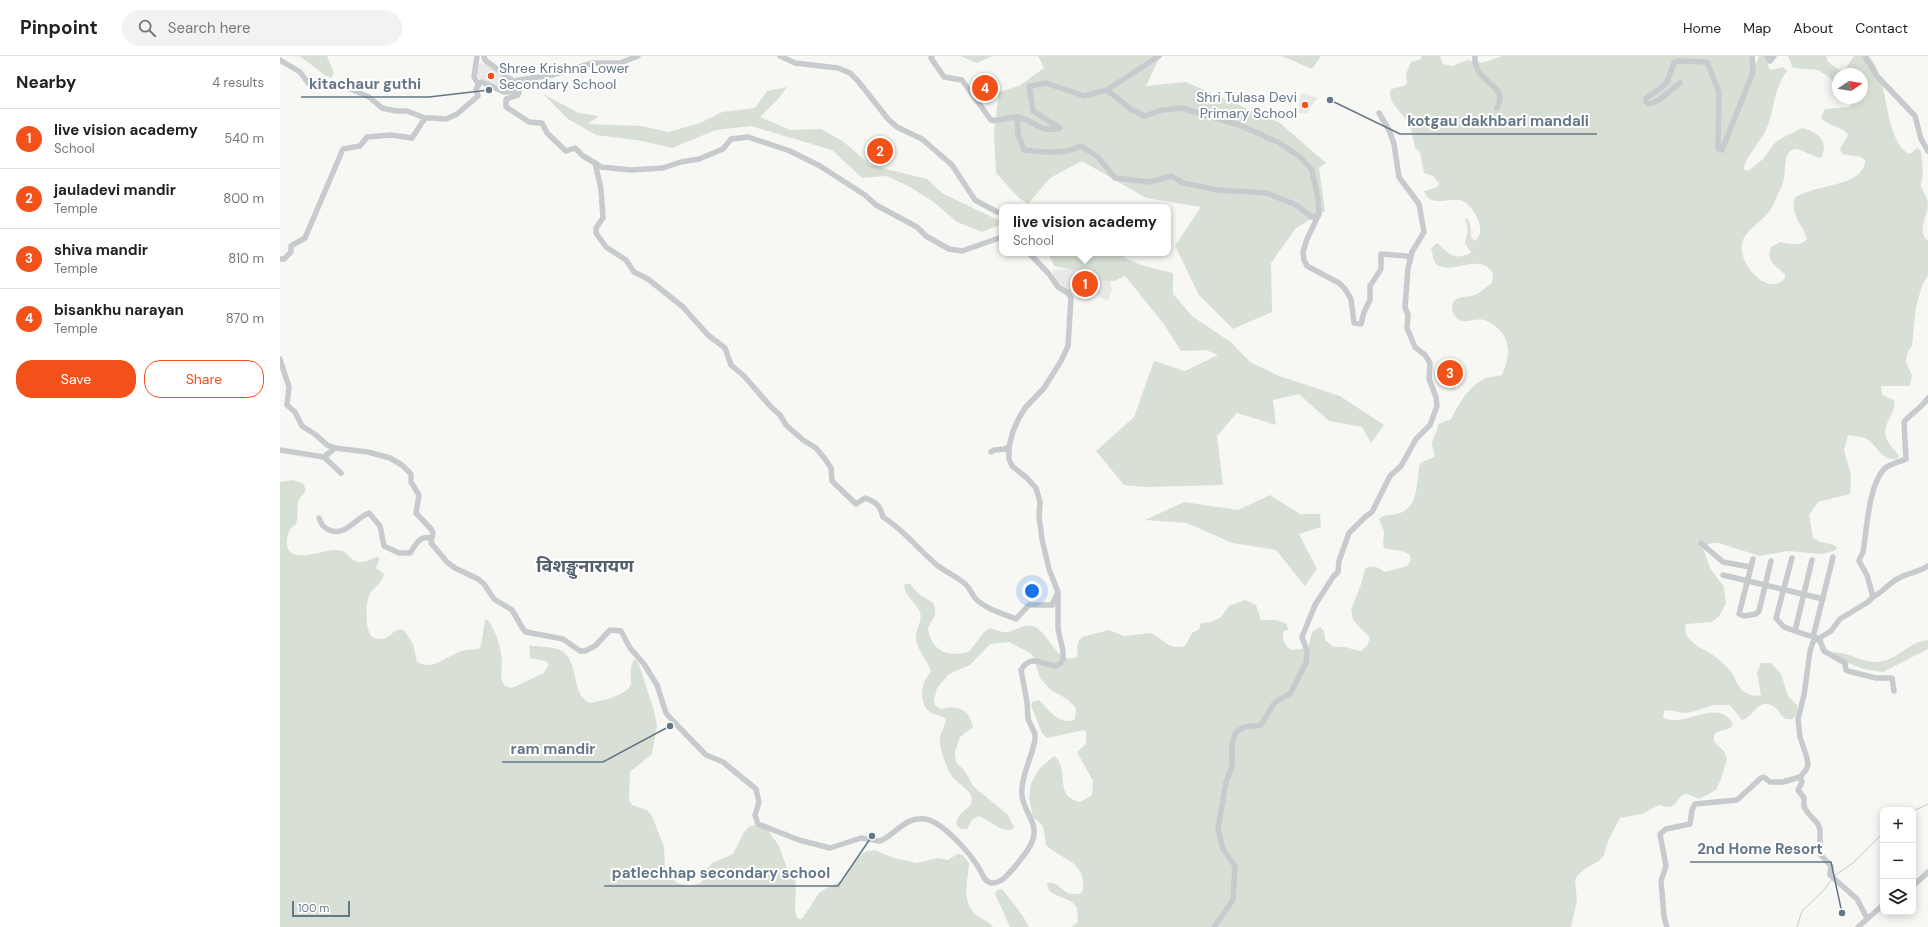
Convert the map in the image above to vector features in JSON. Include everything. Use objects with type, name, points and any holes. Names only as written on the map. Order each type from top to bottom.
[{"type":"street","points":[[477,56],[474,77],[478,84],[482,82],[504,92],[518,91],[518,95],[506,99],[506,107],[529,122],[542,124],[547,133],[566,151],[575,148],[583,156],[601,167],[631,170],[663,168],[681,162],[699,159],[723,149],[730,139],[748,137],[790,151],[820,166],[865,195],[876,205],[917,227],[926,236],[949,249],[962,251],[999,238]]},
{"type":"street","points":[[484,56],[485,60],[510,80],[515,81],[552,75],[593,63],[620,63],[638,56]]},
{"type":"street","points":[[780,56],[795,63],[838,68],[850,73],[888,119],[922,139],[952,165],[976,200],[999,212]]},
{"type":"street","points":[[932,56],[931,58],[944,77],[962,80],[991,120],[996,121],[1017,117],[1049,131],[1060,128],[1033,111],[1029,86],[1046,83],[1084,96],[1107,90],[1159,56]]},
{"type":"street","points":[[1475,56],[1474,62],[1478,72],[1498,92],[1500,99],[1497,108]]},
{"type":"street","points":[[1680,83],[1659,100],[1650,104],[1646,102],[1646,98],[1667,82],[1674,63],[1678,60],[1707,62],[1719,92],[1719,128],[1717,144],[1718,148],[1722,150],[1753,72],[1752,56]]},
{"type":"street","points":[[1767,56],[1770,60],[1774,56]]},
{"type":"street","points":[[1865,56],[1876,75],[1915,116],[1921,139],[1928,151]]},
{"type":"street","points":[[280,60],[300,72],[308,83],[346,87],[369,97],[382,108],[396,111],[407,111],[425,118],[446,118],[457,114],[478,96],[477,86],[482,82]]},
{"type":"street","points":[[1107,90],[1130,109],[1145,116],[1162,110],[1182,108],[1239,125],[1278,142],[1300,157],[1312,170],[1318,200],[1319,214],[1303,252],[1304,260],[1307,266],[1339,283],[1345,288],[1351,299],[1354,323],[1361,324],[1364,312],[1369,305],[1370,286],[1380,269],[1381,254],[1410,257],[1410,262]]},
{"type":"street","points":[[1214,927],[1232,900],[1235,866],[1225,853],[1218,829],[1226,782],[1232,766],[1232,744],[1236,732],[1244,727],[1261,725],[1275,702],[1290,694],[1306,663],[1307,651],[1302,637],[1315,605],[1332,577],[1338,572],[1339,560],[1349,533],[1372,512],[1390,476],[1401,466],[1416,439],[1430,424],[1437,406],[1436,397],[1429,379],[1430,363],[1425,355],[1415,347],[1407,328],[1408,315],[1405,307],[1412,252],[1424,232],[1419,204],[1400,178],[1394,144],[1389,130],[1379,113]]},
{"type":"street","points":[[1017,117],[1018,134],[1024,150],[1048,153],[1071,151],[1081,146],[1098,157],[1115,178],[1150,182],[1171,176],[1183,183],[1218,190],[1267,193],[1296,205],[1312,217],[1319,214]]},
{"type":"street","points":[[280,259],[284,259],[290,252],[291,246],[305,238],[343,149],[360,146],[367,137],[391,135],[412,138],[425,118]]},
{"type":"street","points":[[594,162],[601,189],[603,218],[596,228],[596,233],[606,247],[626,260],[634,272],[648,279],[683,307],[708,335],[725,348],[731,365],[744,376],[780,415],[786,426],[803,440],[816,448],[831,468],[832,481],[851,501],[856,504],[865,498],[874,501],[881,507],[883,517],[897,526],[910,541],[939,567],[965,583],[974,597],[983,605],[1016,619],[1029,605],[1052,605],[1058,592]]},
{"type":"street","points":[[280,359],[288,384],[287,404],[295,412],[302,426],[316,435],[327,445],[335,448],[368,452],[390,458],[402,465],[411,474],[411,482],[419,495],[416,513],[433,532],[431,543],[447,562],[455,568],[478,578],[494,599],[512,610],[522,629],[526,632],[563,639],[580,651],[585,651],[595,646],[610,630],[620,630],[630,648],[644,664],[657,685],[666,713],[706,755],[723,762],[756,789],[759,802],[756,815],[758,824],[799,840],[830,848],[861,838],[880,841],[900,826],[925,819],[932,822],[954,838],[981,870],[986,880],[990,883],[998,882],[1006,876],[1024,855],[1033,840],[1033,820],[1022,796],[1024,780],[1035,740],[1035,734],[1027,716],[1028,702],[1021,670],[1027,663],[1033,661],[1054,666],[1061,663],[1063,651],[1058,629],[1058,592],[1049,569],[1042,539],[1039,516],[1039,496],[1036,488],[1027,478],[1012,466],[1009,459],[1009,447],[1012,431],[1025,408],[1044,388],[1061,361],[1069,340],[1070,296],[1058,287],[1049,274],[1032,256]]},
{"type":"street","points":[[1873,597],[1867,575],[1859,561],[1863,553],[1867,518],[1876,484],[1878,477],[1885,468],[1906,459],[1904,422],[1925,404],[1928,398]]},
{"type":"street","points":[[991,452],[1009,447]]},
{"type":"street","points":[[324,456],[335,448]]},
{"type":"street","points":[[280,450],[324,456],[341,472]]},
{"type":"street","points":[[319,518],[324,527],[339,532],[348,528],[369,513],[380,526],[384,546],[401,553],[410,553],[419,540],[424,537],[431,538]]},
{"type":"street","points":[[1701,543],[1723,562],[1750,566]]},
{"type":"street","points":[[1667,927],[1664,917],[1661,881],[1666,866],[1660,834],[1666,830],[1690,824],[1692,810],[1695,804],[1737,800],[1761,778],[1764,777],[1770,782],[1783,782],[1800,777],[1806,770],[1808,762],[1800,737],[1798,719],[1804,695],[1810,651],[1816,638],[1833,557]]},
{"type":"street","points":[[1792,558],[1776,618],[1784,627],[1816,638],[1824,651],[1845,663],[1846,670],[1876,678],[1892,678],[1894,691]]},
{"type":"street","points":[[1753,559],[1746,580],[1739,614],[1744,616],[1756,614],[1758,611],[1771,561]]},
{"type":"street","points":[[1794,631],[1812,560]]},
{"type":"street","points":[[1816,638],[1831,631],[1840,619],[1881,593],[1899,578],[1921,571],[1928,566]]},
{"type":"street","points":[[1723,575],[1823,599]]},
{"type":"street","points":[[1800,777],[1802,782],[1798,790],[1804,798],[1804,807],[1818,824],[1820,830],[1820,854],[1831,866],[1832,878],[1857,899],[1867,918]]},
{"type":"street","points":[[1916,883],[1928,872]]},
{"type":"street","points":[[1858,927],[1880,907]]},
{"type":"shaded area","points":[[299,56],[327,56],[334,73],[331,78]]},
{"type":"shaded area","points":[[960,56],[993,56],[977,63]]},
{"type":"shaded area","points":[[1038,56],[1160,56],[1146,86],[1186,82],[1280,123],[1326,163],[1319,168],[1325,211],[1296,228],[1271,263],[1272,312],[1233,329],[1199,295],[1175,246],[1201,207],[1146,198],[1082,161],[1050,178],[1028,204],[1019,198],[996,173],[994,134],[999,92],[1019,86],[1044,68]]},
{"type":"shaded area","points":[[1282,56],[1321,56],[1312,69]]},
{"type":"shaded area","points":[[1421,56],[1440,56],[1443,64],[1452,66],[1468,60],[1482,63],[1502,56],[1754,56],[1756,64],[1759,56],[1768,56],[1768,66],[1771,70],[1783,67],[1787,71],[1776,94],[1771,117],[1765,132],[1749,156],[1744,166],[1744,170],[1748,171],[1763,159],[1774,144],[1780,139],[1802,128],[1817,134],[1822,140],[1824,148],[1822,157],[1819,158],[1798,149],[1790,152],[1786,159],[1783,184],[1772,207],[1743,239],[1742,252],[1749,269],[1763,281],[1771,284],[1778,283],[1785,278],[1785,275],[1771,261],[1771,247],[1780,242],[1798,244],[1807,239],[1795,214],[1795,198],[1803,193],[1848,180],[1857,175],[1863,169],[1865,160],[1861,157],[1842,154],[1840,149],[1848,135],[1842,129],[1824,121],[1821,118],[1825,109],[1850,107],[1852,104],[1868,104],[1868,68],[1846,68],[1854,56],[1869,56],[1875,65],[1880,77],[1890,122],[1898,142],[1903,150],[1910,154],[1917,148],[1921,151],[1923,172],[1921,186],[1928,204],[1923,233],[1928,241],[1928,275],[1922,286],[1916,307],[1912,345],[1907,354],[1906,362],[1912,375],[1910,386],[1881,386],[1882,395],[1894,400],[1893,410],[1885,432],[1888,442],[1899,456],[1897,459],[1887,458],[1867,439],[1848,435],[1844,450],[1851,475],[1850,494],[1818,502],[1809,515],[1813,538],[1820,542],[1832,544],[1837,547],[1836,550],[1822,554],[1788,551],[1760,556],[1718,543],[1706,545],[1703,548],[1710,568],[1724,587],[1726,604],[1719,616],[1712,622],[1686,624],[1685,627],[1686,634],[1690,640],[1721,661],[1732,673],[1741,689],[1749,695],[1761,695],[1757,673],[1761,663],[1771,663],[1781,674],[1788,696],[1797,705],[1797,714],[1793,719],[1786,719],[1775,707],[1768,704],[1764,704],[1756,708],[1750,715],[1742,720],[1730,705],[1714,705],[1692,712],[1683,713],[1669,710],[1664,711],[1663,717],[1670,720],[1679,720],[1710,713],[1719,713],[1727,717],[1733,725],[1728,729],[1714,735],[1714,742],[1724,751],[1727,759],[1721,779],[1716,790],[1699,799],[1687,794],[1682,795],[1671,807],[1659,805],[1642,814],[1620,818],[1608,841],[1604,855],[1599,861],[1586,868],[1577,876],[1575,881],[1577,900],[1571,927],[1071,927],[1078,922],[1077,908],[1069,900],[1051,892],[1047,883],[1050,882],[1056,884],[1065,892],[1078,894],[1083,890],[1082,876],[1079,870],[1069,860],[1046,845],[1043,826],[1033,817],[1029,798],[1031,783],[1040,768],[1054,756],[1059,761],[1064,788],[1067,794],[1072,799],[1080,802],[1092,795],[1093,781],[1077,752],[1086,744],[1086,731],[1084,730],[1047,738],[1042,733],[1031,705],[1032,702],[1039,700],[1050,712],[1064,721],[1075,719],[1076,708],[1067,699],[1051,690],[1040,678],[1033,656],[1030,653],[1009,642],[990,644],[970,665],[949,674],[937,688],[934,700],[935,705],[940,709],[952,707],[961,709],[969,716],[973,727],[960,737],[955,752],[956,762],[965,771],[973,786],[1008,815],[1014,828],[1010,830],[1001,829],[978,816],[972,820],[967,829],[960,829],[956,824],[958,818],[970,806],[972,801],[971,796],[969,792],[951,775],[943,756],[940,745],[940,737],[946,719],[928,710],[923,703],[923,686],[931,671],[916,640],[916,633],[921,616],[920,612],[905,590],[904,586],[905,584],[910,584],[919,594],[933,603],[935,613],[928,628],[930,636],[933,643],[942,651],[954,654],[969,652],[984,632],[990,628],[1006,632],[1028,625],[1040,630],[1059,653],[1065,657],[1071,658],[1078,656],[1078,643],[1082,637],[1109,630],[1124,636],[1150,633],[1175,647],[1185,646],[1192,633],[1199,629],[1201,623],[1211,622],[1221,617],[1229,606],[1245,600],[1256,605],[1261,620],[1276,620],[1287,624],[1288,630],[1284,631],[1283,639],[1287,647],[1292,650],[1308,648],[1312,632],[1320,627],[1324,631],[1325,640],[1334,647],[1344,647],[1361,651],[1367,646],[1370,638],[1353,620],[1351,610],[1365,569],[1375,567],[1385,572],[1407,566],[1410,560],[1410,556],[1408,554],[1384,548],[1384,532],[1379,519],[1384,516],[1400,513],[1411,504],[1416,491],[1420,463],[1434,457],[1432,444],[1438,424],[1451,419],[1464,397],[1478,383],[1486,378],[1502,375],[1508,351],[1505,338],[1501,331],[1495,326],[1484,320],[1460,320],[1457,318],[1452,309],[1453,303],[1457,298],[1477,294],[1492,283],[1493,273],[1481,264],[1451,268],[1437,265],[1434,261],[1431,248],[1437,243],[1448,253],[1455,256],[1471,253],[1465,243],[1468,229],[1465,219],[1467,218],[1470,223],[1471,238],[1476,241],[1480,234],[1480,229],[1475,214],[1464,202],[1460,200],[1435,201],[1427,196],[1424,191],[1437,187],[1439,183],[1433,176],[1424,173],[1420,153],[1415,147],[1410,125],[1392,102],[1390,94],[1391,89],[1404,86],[1407,83],[1406,74],[1411,62],[1421,59]]},
{"type":"shaded area","points":[[1788,56],[1826,56],[1828,62],[1836,68],[1832,68],[1832,80],[1818,70],[1793,68]]},
{"type":"shaded area","name":"Shree Krishna Lower Secondary School","points":[[488,63],[507,78],[501,85],[498,86],[478,78],[475,65]]},
{"type":"shaded area","points":[[787,87],[779,98],[760,117],[790,130],[821,129],[844,142],[870,165],[927,179],[942,193],[999,221],[999,225],[982,232],[957,222],[935,203],[910,187],[887,176],[862,178],[832,150],[751,126],[716,130],[672,148],[642,141],[596,135],[568,119],[543,94],[579,113],[599,116],[588,124],[642,126],[668,132],[700,123],[722,112],[755,108],[767,91]]},
{"type":"shaded area","name":"Shri Tulasa Devi Primary School","points":[[1302,94],[1307,94],[1318,98],[1309,108],[1308,113],[1299,113],[1299,102]]},
{"type":"shaded area","points":[[1049,256],[1126,256],[1123,257],[1141,265],[1173,273],[1173,294],[1192,316],[1232,343],[1250,362],[1279,376],[1340,396],[1384,425],[1371,443],[1362,427],[1329,421],[1299,394],[1273,400],[1276,425],[1237,413],[1217,436],[1223,485],[1147,487],[1124,485],[1096,451],[1134,417],[1154,361],[1185,371],[1218,355],[1206,350],[1181,351],[1163,323],[1125,276],[1115,281],[1099,281],[1090,273],[1054,266]]},
{"type":"shaded area","points":[[1073,269],[1086,281],[1109,279],[1112,289],[1108,301],[1080,287],[1070,291],[1054,280],[1053,270]]},
{"type":"shaded area","points":[[292,480],[303,483],[306,490],[298,503],[296,524],[289,532],[287,544],[290,551],[293,554],[302,555],[336,550],[345,553],[352,559],[360,562],[376,557],[380,558],[376,568],[384,574],[379,584],[373,589],[368,598],[366,616],[368,629],[372,637],[379,639],[387,637],[399,629],[404,630],[413,644],[417,662],[428,665],[434,664],[461,651],[478,649],[481,646],[485,620],[487,619],[493,628],[499,645],[502,661],[501,677],[505,686],[512,688],[544,673],[549,664],[545,661],[530,658],[529,645],[553,648],[560,650],[566,655],[573,669],[580,693],[584,699],[590,703],[614,697],[626,691],[631,683],[631,667],[635,659],[639,664],[657,725],[652,754],[630,772],[629,800],[632,805],[647,810],[652,816],[664,847],[665,870],[677,883],[689,886],[700,883],[703,880],[707,869],[712,863],[733,854],[744,832],[750,826],[757,825],[768,830],[779,846],[787,868],[796,882],[795,912],[798,919],[802,919],[819,893],[843,880],[855,860],[866,851],[875,850],[894,858],[917,863],[938,858],[948,860],[957,854],[963,855],[969,863],[966,890],[968,903],[975,914],[993,927],[280,927],[280,482]]},
{"type":"shaded area","points":[[1270,495],[1300,514],[1320,514],[1321,527],[1299,534],[1317,569],[1305,586],[1276,550],[1232,543],[1187,523],[1145,520],[1184,502],[1238,510]]},
{"type":"shaded area","points":[[1928,640],[1928,649],[1883,672],[1863,669],[1841,660],[1829,653],[1835,652],[1846,654],[1871,662],[1877,662],[1888,659],[1916,643]]},
{"type":"shaded area","points":[[1002,889],[1023,916],[1029,927],[1010,927],[995,894],[997,890]]},
{"type":"waterway","points":[[1916,810],[1928,804]]},
{"type":"waterway","points":[[1834,876],[1853,863],[1880,836]]},
{"type":"waterway","points":[[1797,927],[1802,911],[1823,891],[1832,879]]},
{"type":"place","name":"Shree Krishna Lower Secondary School","points":[[491,76]]},
{"type":"place","name":"bisankhu narayan","points":[[985,88]]},
{"type":"place","name":"kitachaur guthi","points":[[489,90]]},
{"type":"place","name":"kotgau dakhbari mandali","points":[[1330,100]]},
{"type":"place","name":"Shri Tulasa Devi Primary School","points":[[1305,105]]},
{"type":"place","name":"jauladevi mandir","points":[[880,151]]},
{"type":"place","name":"live vision academy","points":[[1085,284]]},
{"type":"place","name":"shiva mandir","points":[[1450,373]]},
{"type":"place","name":"ram mandir","points":[[670,726]]},
{"type":"place","name":"patlechhap secondary school","points":[[872,836]]},
{"type":"place","name":"2nd Home Resort","points":[[1842,913]]},
{"type":"district","name":"विशङ्खुनारायण","points":[[585,566]]}]
